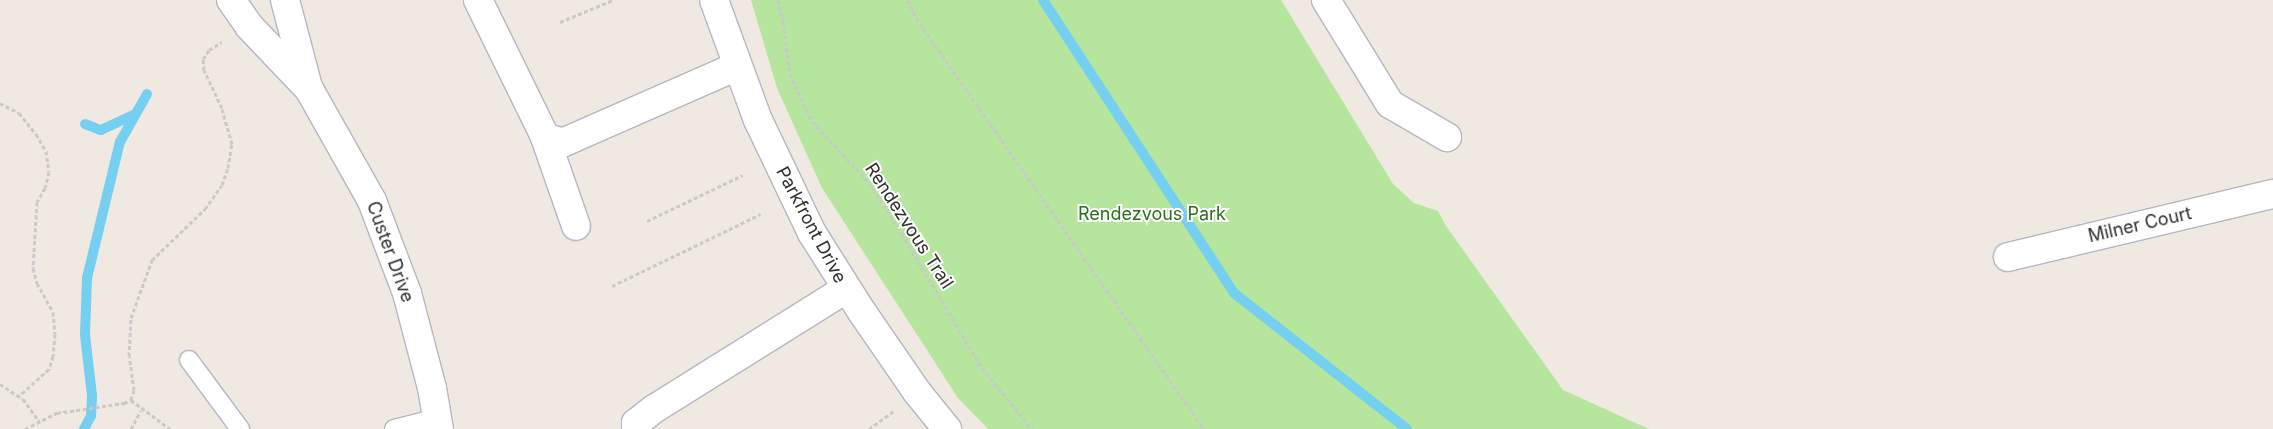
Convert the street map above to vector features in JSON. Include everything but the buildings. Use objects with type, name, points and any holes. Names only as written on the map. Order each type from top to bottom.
[{"type":"street","name":"Custer Drive","points":[[231,0],[249,26],[309,88]]},
{"type":"street","name":"Custer Drive","points":[[285,0],[309,88],[372,201],[407,293],[432,388],[438,424]]},
{"type":"street","points":[[478,0],[545,136],[576,226]]},
{"type":"street","name":"Parkfront Drive","points":[[714,0],[758,120],[812,233],[846,289],[917,392],[947,429]]},
{"type":"street","points":[[1326,0],[1390,104],[1447,138]]},
{"type":"street","points":[[545,136],[562,143],[737,66]]},
{"type":"street","name":"Milner Court","points":[[2008,257],[2273,194]]},
{"type":"street","points":[[636,429],[636,423],[654,409],[846,289]]},
{"type":"lane","points":[[189,360],[240,429]]},
{"type":"lane","points":[[394,429],[438,424]]},
{"type":"path","points":[[560,22],[613,0]]},
{"type":"path","name":"Rendezvous Trail","points":[[778,0],[784,22],[790,74],[812,121],[869,183],[902,234],[982,368],[1032,429]]},
{"type":"path","points":[[908,0],[916,18],[1204,429]]},
{"type":"path","points":[[131,400],[134,390],[129,356],[132,318],[152,260],[205,209],[222,185],[228,168],[232,144],[222,108],[204,70],[203,59],[209,50],[220,42]]},
{"type":"path","points":[[0,103],[18,113],[36,134],[46,151],[49,172],[36,214],[33,268],[37,283],[53,312],[55,334],[53,356],[49,369],[18,397]]},
{"type":"path","points":[[647,221],[743,175]]},
{"type":"path","points":[[612,286],[761,214]]},
{"type":"path","points":[[0,384],[18,397],[39,420]]},
{"type":"path","points":[[25,429],[39,420],[57,413],[124,403],[131,400]]},
{"type":"path","points":[[131,400],[170,429]]},
{"type":"path","points":[[869,429],[896,409]]},
{"type":"path","points":[[131,429],[142,410]]},
{"type":"green space","name":"Rendezvous Park","points":[[751,0],[1281,0],[1393,184],[1414,203],[1438,211],[1446,226],[1563,390],[1649,429],[988,429],[958,398],[822,188],[777,88]]},
{"type":"waterway","points":[[1043,0],[1234,293],[1407,429]]},
{"type":"waterway","points":[[84,429],[91,416],[92,395],[85,335],[87,278],[120,142],[147,94]]},
{"type":"waterway","points":[[85,124],[101,130],[135,114]]}]
